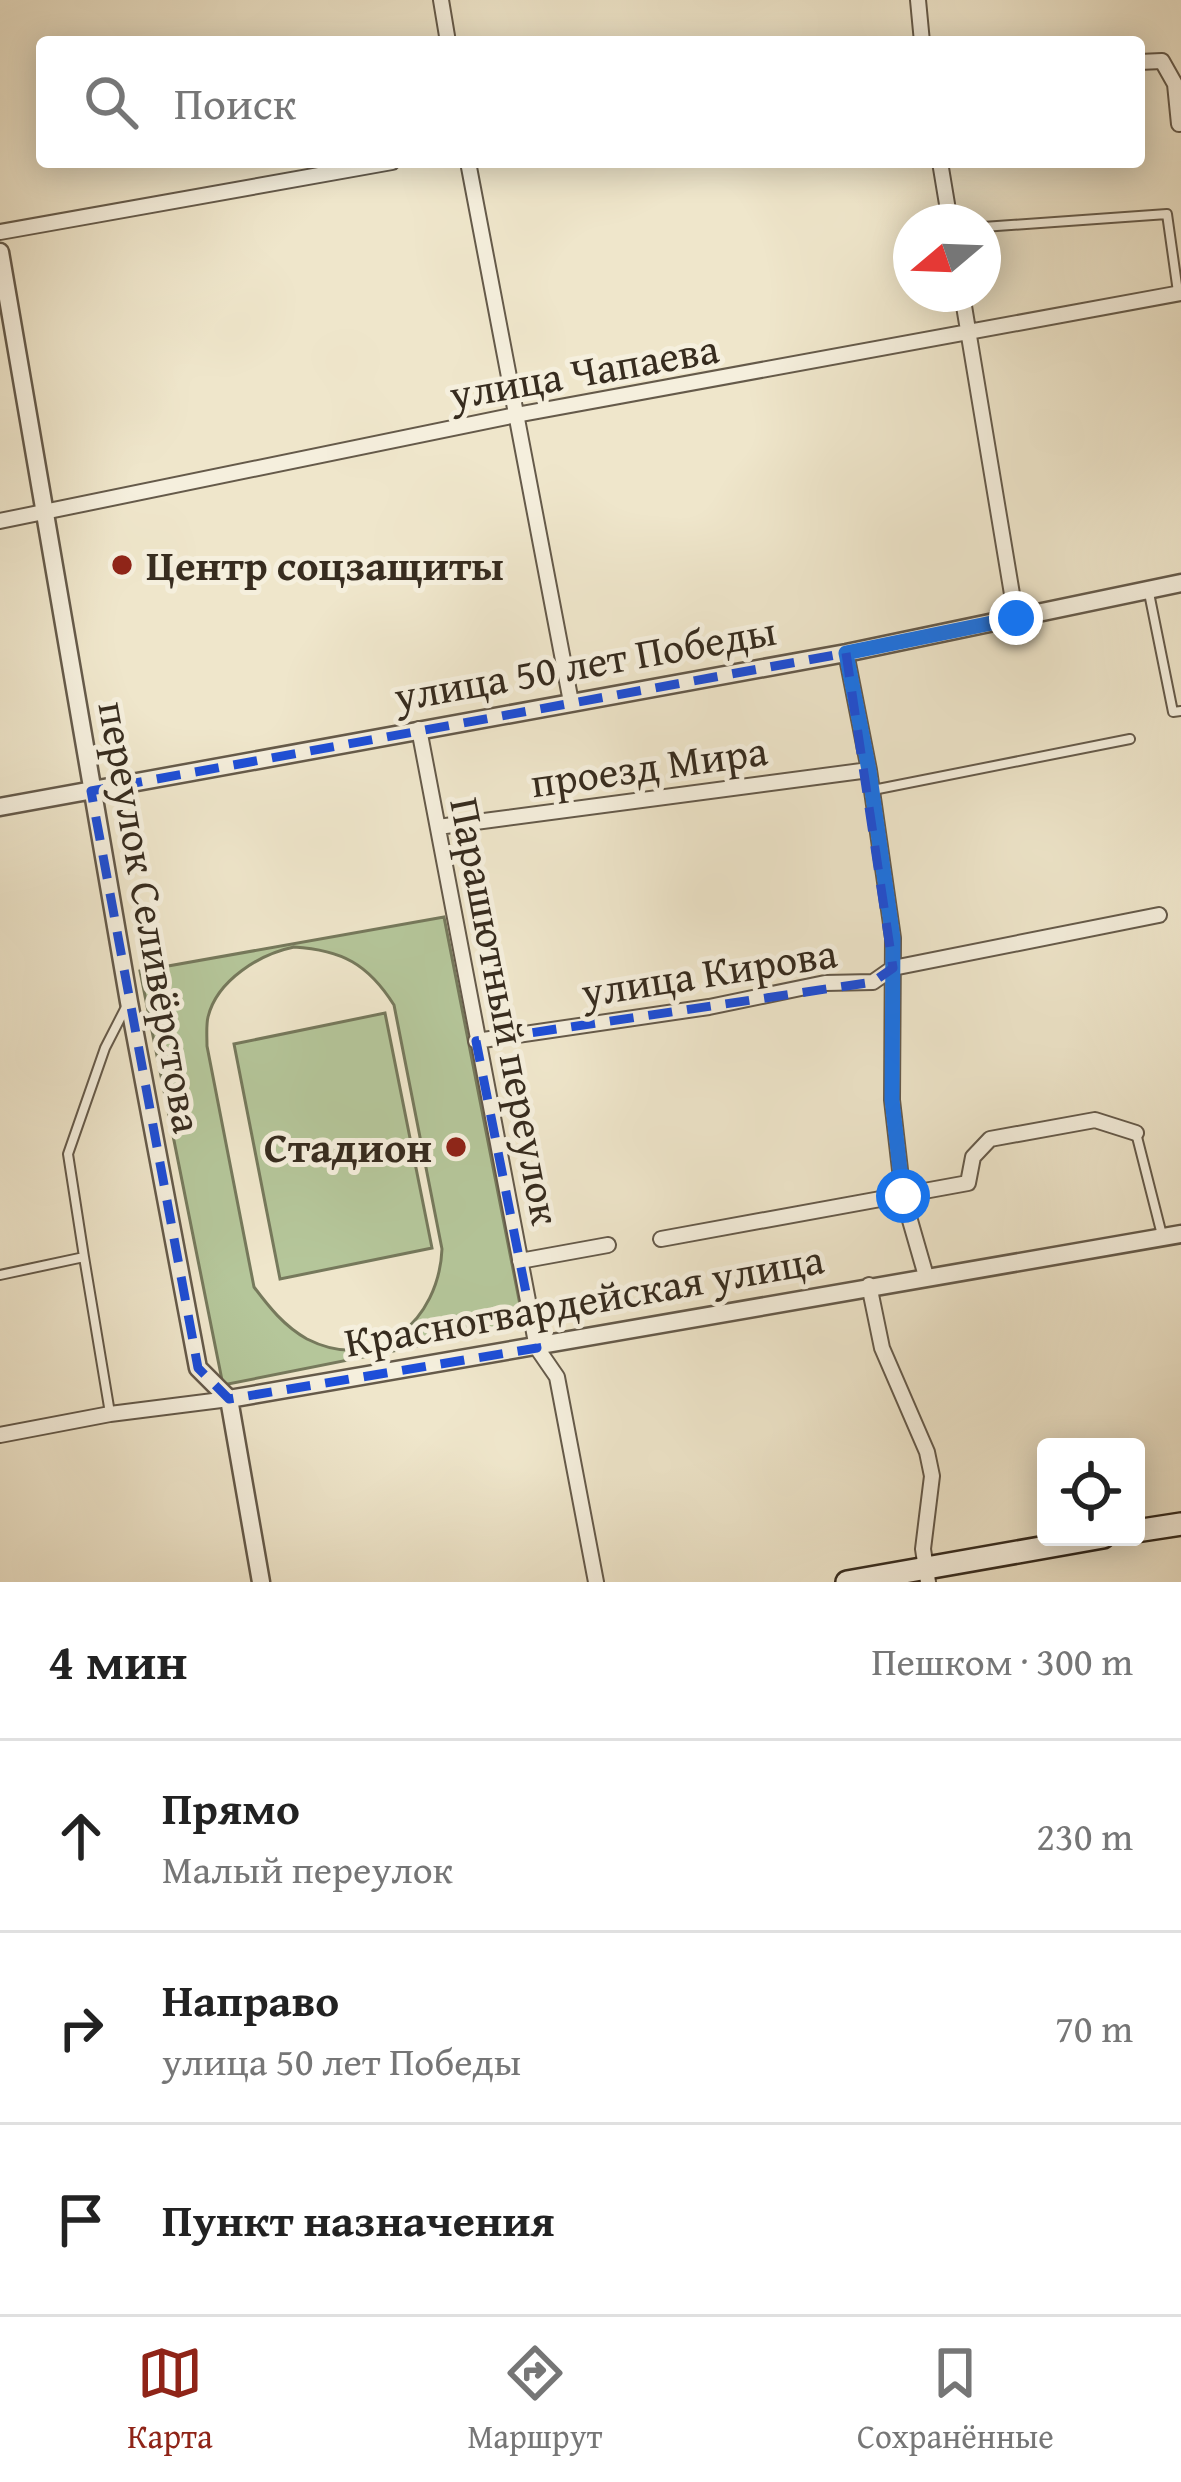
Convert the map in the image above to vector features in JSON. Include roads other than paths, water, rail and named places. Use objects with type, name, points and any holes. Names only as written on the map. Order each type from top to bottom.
[{"type":"main road","points":[[1145,1530],[1181,1524]]},
{"type":"main road","points":[[847,1582],[927,1575],[1061,1546]]},
{"type":"street","points":[[441,0],[447,36]]},
{"type":"street","points":[[918,0],[921,36]]},
{"type":"street","points":[[1145,62],[1162,61],[1175,84],[1179,124]]},
{"type":"street","points":[[0,232],[358,168]]},
{"type":"street","points":[[469,168],[571,702]]},
{"type":"street","points":[[941,168],[947,204]]},
{"type":"street","name":"переулок Селивёрстова","points":[[0,252],[128,1002],[198,1368],[229,1399],[261,1582]]},
{"type":"street","name":"улица Чапаева","points":[[0,521],[516,415],[1180,293]]},
{"type":"street","points":[[965,312],[1016,618]]},
{"type":"street","name":"улица 50 лет Победы","points":[[0,807],[846,653],[1181,583]]},
{"type":"street","points":[[846,653],[869,770],[893,938],[892,1100],[903,1196],[926,1276]]},
{"type":"street","name":"Парашютный переулок","points":[[419,729],[537,1348],[557,1377],[596,1582]]},
{"type":"street","name":"проезд Мира","points":[[438,827],[869,770]]},
{"type":"street","name":"улица Кирова","points":[[476,1041],[709,1007],[825,982],[873,982],[893,968],[1160,916]]},
{"type":"street","points":[[662,1240],[968,1183],[973,1157],[990,1138],[1095,1120],[1136,1132]]},
{"type":"street","name":"Красногвардейская улица","points":[[0,1435],[537,1348],[869,1285],[1172,1235]]},
{"type":"street","points":[[520,1262],[608,1245]]},
{"type":"street","points":[[869,1285],[882,1348],[927,1452],[932,1476],[923,1549],[927,1575]]},
{"type":"lane","points":[[1001,226],[1167,214],[1180,293]]},
{"type":"lane","points":[[1148,590],[1173,712],[1181,711]]},
{"type":"lane","points":[[872,790],[1130,739]]},
{"type":"lane","points":[[110,1414],[68,1154],[105,1048],[128,1002]]},
{"type":"lane","points":[[1136,1132],[1172,1235]]},
{"type":"lane","points":[[0,1274],[84,1257]]},
{"type":"place","name":"Центр соцзащиты","points":[[122,565]]},
{"type":"place","name":"Стадион","points":[[456,1147]]}]
